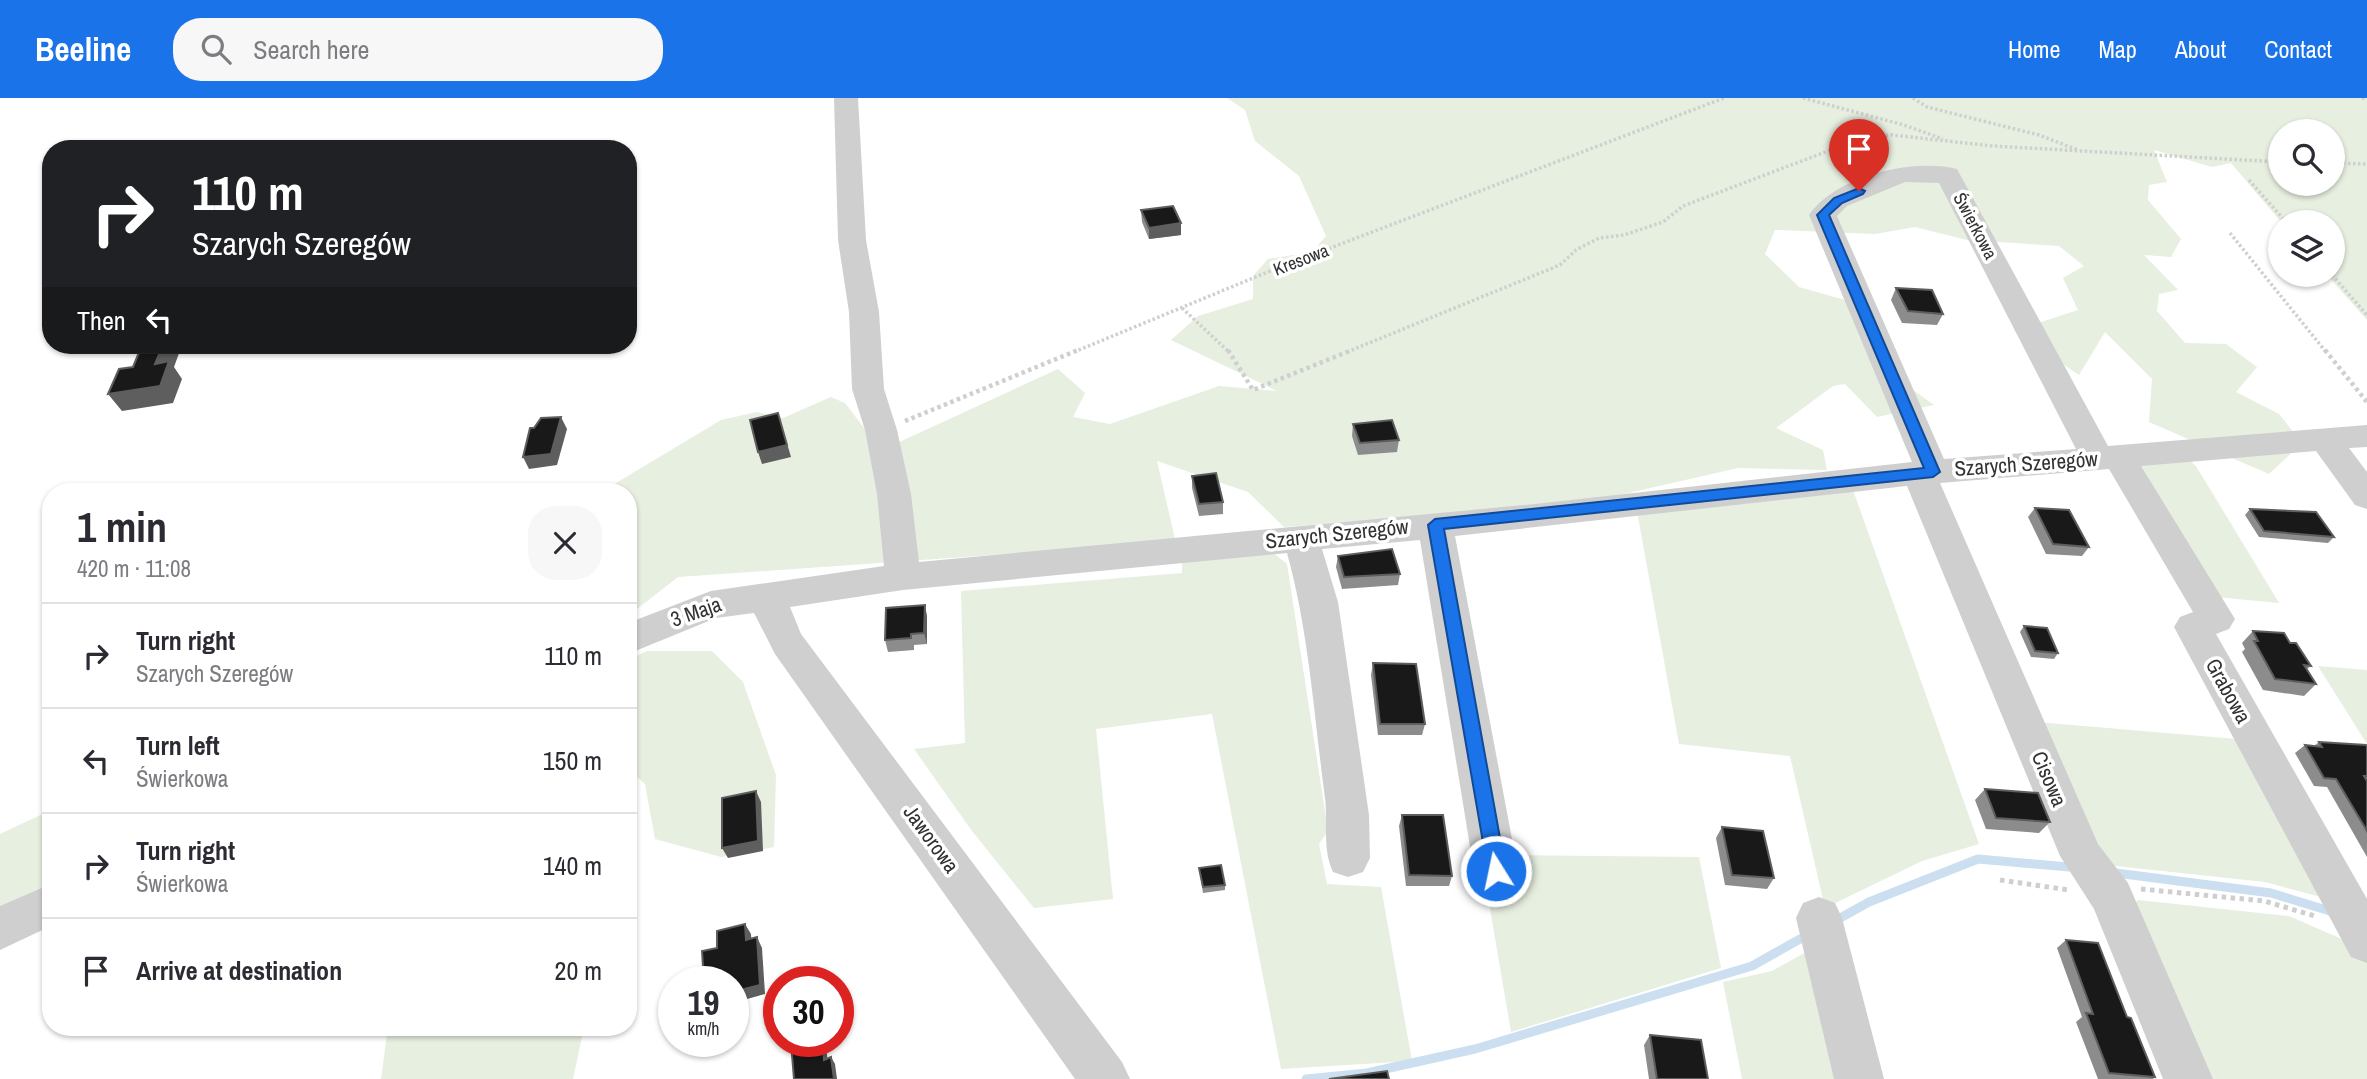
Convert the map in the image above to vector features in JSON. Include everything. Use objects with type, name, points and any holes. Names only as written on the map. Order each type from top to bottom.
[{"type":"street","points":[[846,98],[852,240],[864,312],[868,389],[881,430],[894,494],[903,577]]},
{"type":"street","name":"Świerkowa","points":[[1926,472],[1823,215],[1838,200],[1900,174],[1948,175],[2109,458]]},
{"type":"street","name":"Szarych Szeregów","points":[[767,595],[903,577],[1030,567],[1926,472],[2367,436]]},
{"type":"street","points":[[2326,441],[2367,497]]},
{"type":"street","name":"Grabowa","points":[[2109,458],[2216,619],[2193,627],[2367,942]]},
{"type":"street","name":"Cisowa","points":[[1926,472],[2082,856],[2112,897],[2188,1079]]},
{"type":"street","points":[[1435,525],[1496,871]]},
{"type":"street","points":[[1301,537],[1319,602],[1348,815],[1348,858]]},
{"type":"street","name":"3 Maja","points":[[637,635],[711,605],[767,595]]},
{"type":"street","name":"Jaworowa","points":[[767,595],[777,624],[789,644],[1105,1079]]},
{"type":"street","points":[[0,929],[42,908]]},
{"type":"street","points":[[1819,918],[1859,1079]]},
{"type":"path","name":"Kresowa","points":[[881,430],[1182,308],[1724,98]]},
{"type":"path","points":[[1803,98],[1904,125],[1950,142]]},
{"type":"path","points":[[1913,98],[1927,107],[2039,135],[2082,152]]},
{"type":"path","points":[[1182,308],[1226,346],[1253,390],[1560,265],[1576,250],[1599,238],[1623,235],[1663,222],[1684,206],[1748,183],[1846,142],[1876,135],[2082,152],[2268,161]]},
{"type":"path","points":[[2345,163],[2367,164]]},
{"type":"path","points":[[2249,180],[2275,210]]},
{"type":"path","points":[[2230,233],[2367,402]]},
{"type":"path","points":[[2342,287],[2367,315]]},
{"type":"path","points":[[2000,880],[2112,897],[2132,888],[2264,901],[2317,917]]},
{"type":"green space","points":[[1227,98],[2367,98],[2367,320],[2338,287],[2345,287],[2345,210],[2271,210],[2231,163],[2212,167],[2154,150],[2167,182],[2149,185],[2148,200],[2181,239],[2171,257],[2144,255],[2178,290],[2159,294],[2157,311],[2185,343],[2226,344],[2257,367],[2236,392],[2279,414],[2302,443],[2269,474],[2149,422],[2152,379],[2105,332],[2079,375],[2014,331],[2078,310],[2063,278],[2084,266],[2059,246],[1967,240],[1915,227],[1875,234],[1775,230],[1765,254],[1799,287],[1852,302],[1881,367],[1934,405],[1877,417],[1845,384],[1833,386],[1776,428],[1823,450],[1827,470],[1738,468],[1611,497],[1464,513],[1284,527],[1248,492],[1157,461],[1175,539],[1095,548],[678,577],[637,609],[637,483],[616,483],[721,420],[757,412],[783,418],[831,397],[845,403],[874,441],[897,443],[1058,369],[1085,393],[1073,417],[1110,424],[1219,386],[1277,391],[1171,340],[1198,316],[1253,299],[1253,276],[1268,259],[1312,252],[1326,236],[1299,176],[1255,141],[1245,110]]},
{"type":"green space","points":[[2189,460],[2196,466],[2279,603],[2216,597],[2134,466]]},
{"type":"green space","points":[[1853,490],[1979,844],[1922,861],[1825,908],[1790,756],[1679,744],[1637,511]]},
{"type":"green space","points":[[1272,552],[1287,564],[1328,831],[1319,844],[1327,884],[1381,887],[1412,1061],[1281,1069],[1212,714],[1096,729],[1113,899],[1034,908],[972,831],[914,749],[965,743],[961,591],[1182,573],[1182,561]]},
{"type":"green space","points":[[647,651],[712,651],[743,682],[776,775],[774,847],[721,857],[655,839],[645,784],[637,777],[637,656]]},
{"type":"green space","points":[[2318,666],[2367,670],[2367,744]]},
{"type":"green space","points":[[2037,722],[2248,740],[2332,900],[2265,882],[2097,864]]},
{"type":"green space","points":[[42,814],[42,897],[0,912],[0,834]]},
{"type":"green space","points":[[1503,855],[1699,857],[1721,968],[1511,1032],[1486,885],[1526,885]]},
{"type":"green space","points":[[2138,900],[2289,916],[2360,947],[2367,959],[2367,1079],[2203,1079],[2131,907]]},
{"type":"green space","points":[[1813,948],[1844,1079],[1742,1079],[1723,982],[1772,971]]},
{"type":"green space","points":[[387,1036],[582,1036],[573,1079],[381,1079]]},
{"type":"building","points":[[1173,206],[1181,223],[1149,228],[1141,210]]},
{"type":"building","points":[[1896,288],[1932,290],[1943,314],[1908,311]]},
{"type":"building","points":[[138,354],[159,354],[155,364],[169,361],[160,386],[108,394],[119,369],[133,367]]},
{"type":"building","points":[[778,413],[787,445],[758,452],[750,420]]},
{"type":"building","points":[[561,417],[551,454],[523,457],[530,428],[534,428],[541,418]]},
{"type":"building","points":[[1392,420],[1399,440],[1360,443],[1353,424]]},
{"type":"building","points":[[1216,473],[1223,502],[1199,504],[1192,476]]},
{"type":"building","points":[[2035,508],[2069,510],[2089,547],[2053,544]]},
{"type":"building","points":[[2250,509],[2316,512],[2334,537],[2264,531]]},
{"type":"building","points":[[1392,549],[1400,574],[1344,577],[1338,556]]},
{"type":"building","points":[[925,605],[924,633],[911,634],[911,638],[885,640],[886,608]]},
{"type":"building","points":[[2024,626],[2047,628],[2058,653],[2035,651]]},
{"type":"building","points":[[2253,631],[2284,633],[2290,643],[2296,643],[2311,666],[2304,665],[2316,684],[2275,679],[2254,641],[2258,641]]},
{"type":"building","points":[[1373,663],[1416,664],[1425,724],[1380,724]]},
{"type":"building","points":[[2319,742],[2366,745],[2367,776],[2364,776],[2367,781],[2367,831],[2336,779],[2324,778],[2305,745],[2322,747]]},
{"type":"building","points":[[1985,789],[2038,793],[2050,822],[1996,818]]},
{"type":"building","points":[[756,791],[758,841],[722,848],[722,798]]},
{"type":"building","points":[[1402,815],[1443,815],[1452,876],[1409,875]]},
{"type":"building","points":[[1722,827],[1763,831],[1774,878],[1732,875]]},
{"type":"building","points":[[1221,865],[1225,885],[1203,887],[1199,868]]},
{"type":"building","points":[[745,924],[746,940],[757,937],[760,985],[749,988],[749,966],[703,966],[702,951],[717,948],[717,931]]},
{"type":"building","points":[[2066,940],[2098,943],[2127,1017],[2131,1018],[2155,1077],[2109,1073],[2086,1013],[2093,1014]]},
{"type":"building","points":[[1650,1035],[1701,1040],[1708,1079],[1657,1079]]},
{"type":"building","points":[[792,1057],[824,1057],[824,1060],[831,1057],[834,1079],[794,1079]]},
{"type":"building","points":[[1387,1071],[1389,1079],[1329,1079]]},
{"type":"waterway","points":[[1842,917],[1869,902],[1978,859],[2069,867]]},
{"type":"waterway","points":[[2116,873],[2271,893],[2333,912]]},
{"type":"waterway","points":[[1306,1079],[1367,1073],[1475,1049],[1752,966],[1800,939]]},
{"type":"route","points":[[1496,871],[1435,525],[1933,472],[1823,215],[1838,200],[1859,191]]}]
